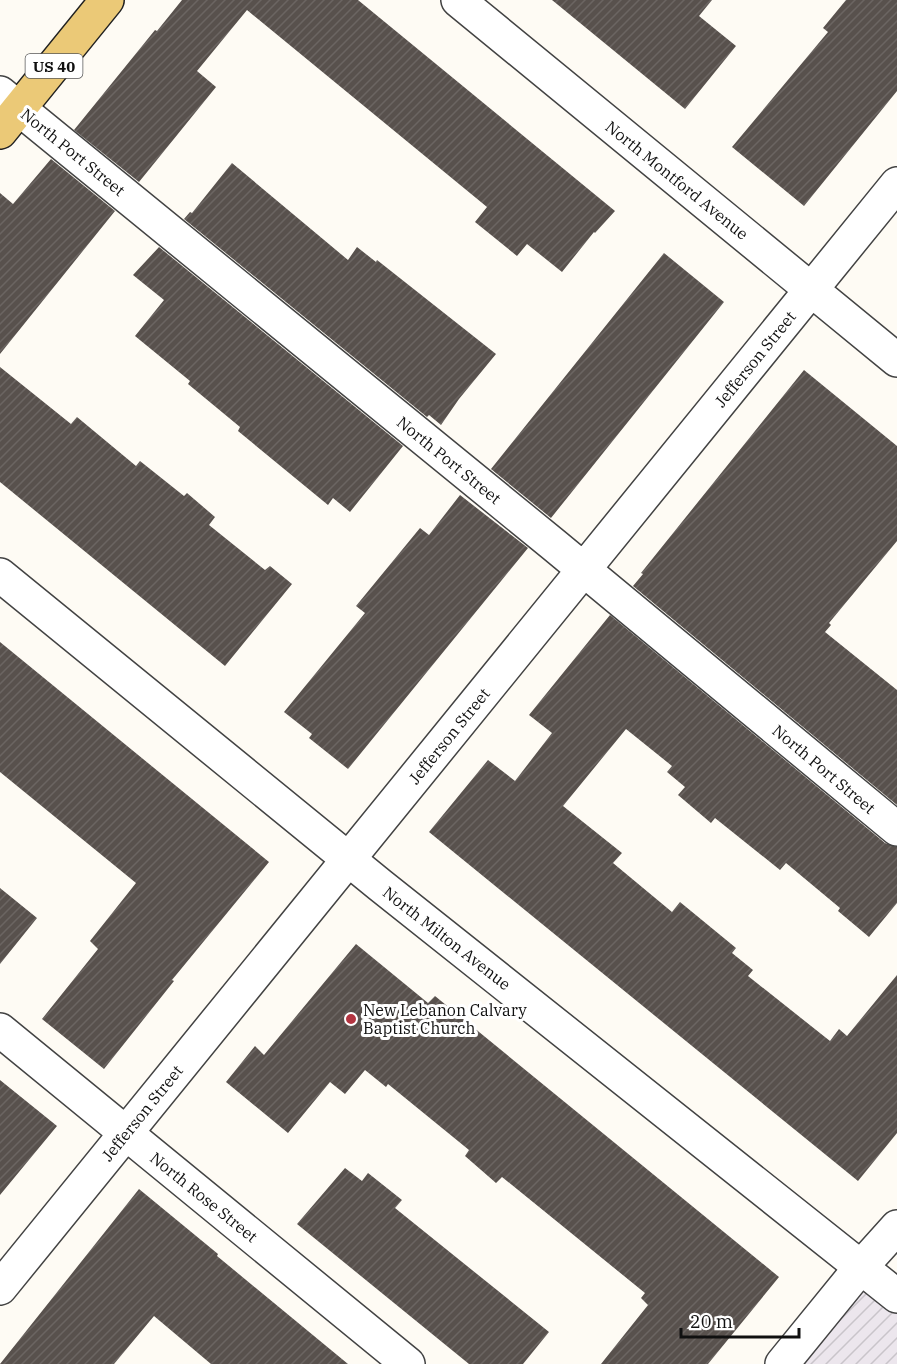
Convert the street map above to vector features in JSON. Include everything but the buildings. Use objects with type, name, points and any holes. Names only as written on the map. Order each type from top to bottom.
[{"type":"main road","name":"US 40","points":[[6,111],[107,0]]},
{"type":"street","name":"North Montford Avenue","points":[[458,0],[897,360]]},
{"type":"street","name":"North Port Street","points":[[6,111],[584,570],[897,829]]},
{"type":"street","name":"Jefferson Street","points":[[0,1288],[897,184]]},
{"type":"street","name":"North Milton Avenue","points":[[0,575],[348,859],[897,1296]]},
{"type":"street","name":"North Rose Street","points":[[0,1030],[408,1364]]},
{"type":"street","points":[[782,1364],[861,1267],[897,1227]]},
{"type":"shaded area","points":[[867,1274],[897,1298],[897,1364],[791,1364]]},
{"type":"place","name":"New Lebanon Calvary Baptist Church","points":[[351,1019]]}]
